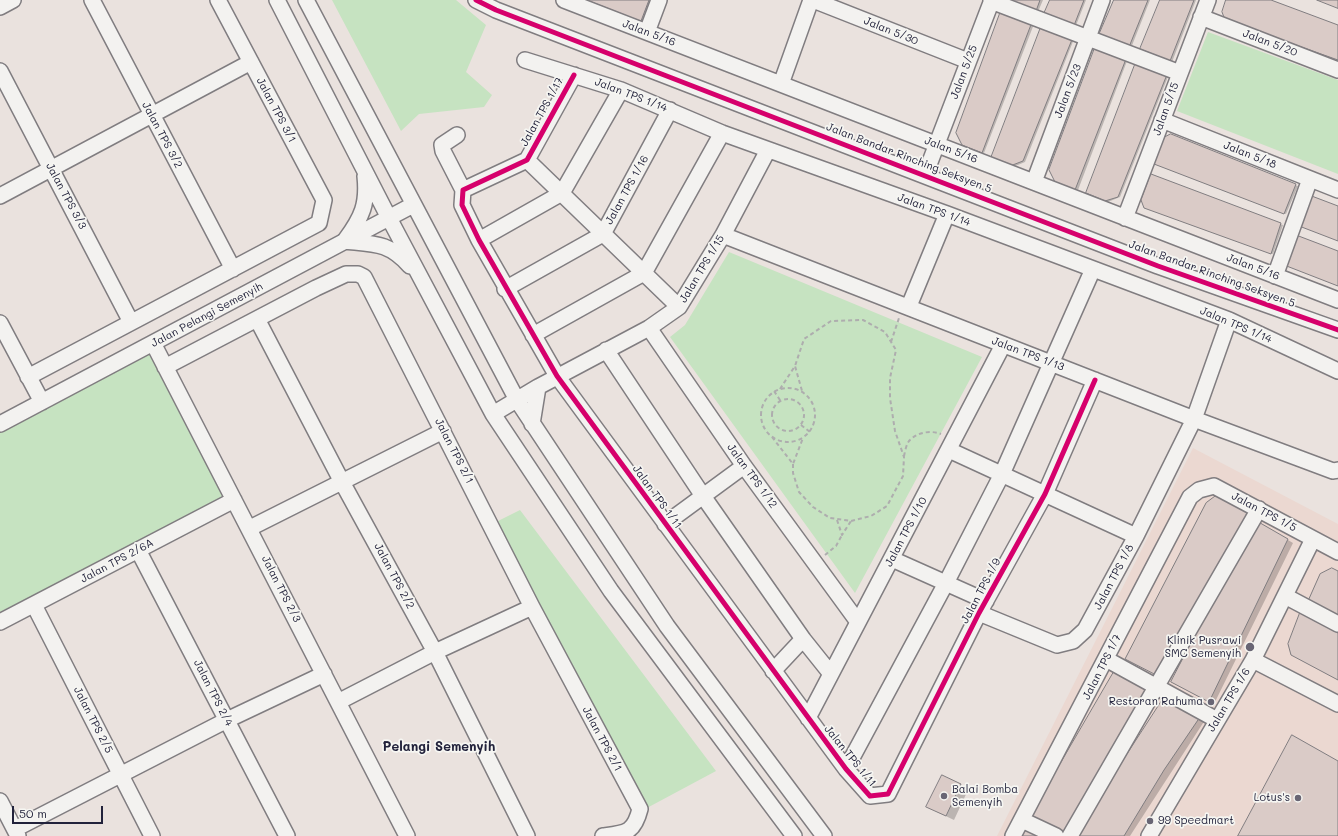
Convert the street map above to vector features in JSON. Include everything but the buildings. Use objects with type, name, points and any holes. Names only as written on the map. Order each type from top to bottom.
[{"type":"street","points":[[0,7],[14,0]]},
{"type":"street","name":"Jalan TPS 3/2","points":[[92,0],[232,269]]},
{"type":"street","name":"Jalan TPS 3/1","points":[[218,0],[324,200],[319,223],[232,269]]},
{"type":"street","points":[[277,0],[389,218],[493,414],[611,591],[794,836]]},
{"type":"street","points":[[306,0],[507,384],[532,424],[667,626],[824,836]]},
{"type":"street","name":"Jalan Bandar Rinching Seksyen 5","points":[[476,0],[496,10],[1158,266],[1338,330]]},
{"type":"street","name":"Jalan 5/16","points":[[564,0],[1338,300]]},
{"type":"street","points":[[647,32],[659,0]]},
{"type":"street","points":[[781,84],[812,0]]},
{"type":"street","name":"Jalan 5/30","points":[[812,0],[968,61]]},
{"type":"street","points":[[992,0],[1180,73]]},
{"type":"street","name":"Jalan 5/25","points":[[925,175],[992,0]]},
{"type":"street","name":"Jalan 5/23","points":[[1034,182],[1102,0]]},
{"type":"street","name":"Jalan 5/15","points":[[1126,218],[1208,0]]},
{"type":"street","name":"Jalan 5/20","points":[[1201,17],[1338,70]]},
{"type":"street","name":"Jalan TPS 1/14","points":[[525,60],[621,90],[722,133],[947,214],[1229,320],[1338,370]]},
{"type":"street","points":[[0,196],[251,62]]},
{"type":"street","name":"Jalan TPS 3/3","points":[[0,71],[131,322]]},
{"type":"street","name":"Jalan TPS 1/17","points":[[462,190],[527,160],[574,75]]},
{"type":"street","points":[[479,240],[562,193],[621,90]]},
{"type":"street","name":"Jalan TPS 1/16","points":[[505,288],[604,234],[670,110]]},
{"type":"street","name":"Jalan 5/18","points":[[1162,120],[1338,190]]},
{"type":"street","points":[[533,336],[644,273],[722,133]]},
{"type":"street","name":"Jalan TPS 1/11","points":[[457,135],[442,145],[443,151],[462,190],[462,205],[505,288],[557,376],[846,769],[870,796]]},
{"type":"street","name":"Jalan TPS 1/15","points":[[493,414],[557,376],[649,328],[679,307],[723,235],[768,150]]},
{"type":"street","points":[[527,160],[679,307]]},
{"type":"street","points":[[344,241],[357,223],[365,205],[366,192],[364,170]]},
{"type":"street","points":[[1275,276],[1310,179]]},
{"type":"street","name":"Jalan Pelangi Semenyih","points":[[0,424],[413,205]]},
{"type":"street","points":[[904,311],[947,214]]},
{"type":"street","name":"Jalan TPS 1/13","points":[[723,235],[904,311],[1052,362],[1194,419],[1335,470]]},
{"type":"street","points":[[344,241],[378,244],[399,253],[423,280]]},
{"type":"street","points":[[28,377],[232,269]]},
{"type":"street","points":[[846,769],[946,583],[1002,474],[1093,269]]},
{"type":"street","name":"Jalan TPS 2/1","points":[[166,367],[346,274],[358,274],[364,277],[532,607],[640,809],[636,823],[626,833],[604,836]]},
{"type":"street","name":"Jalan TPS 2/2","points":[[257,319],[342,482],[435,652],[527,836]]},
{"type":"street","name":"Jalan TPS 1/8","points":[[892,559],[946,583],[983,607],[1057,644],[1073,641],[1085,630],[1136,536],[1194,419],[1229,320]]},
{"type":"street","points":[[0,323],[42,402]]},
{"type":"street","name":"Jalan TPS 1/12","points":[[649,328],[744,466],[858,622]]},
{"type":"street","name":"Jalan TPS 2/3","points":[[153,343],[250,528],[407,836]]},
{"type":"street","name":"Jalan TPS 1/10","points":[[808,718],[892,559],[948,443],[1003,345]]},
{"type":"street","points":[[606,350],[703,496],[803,639],[831,674]]},
{"type":"street","name":"Jalan TPS 1/9","points":[[870,796],[888,794],[983,607],[1045,494],[1095,380]]},
{"type":"street","points":[[507,384],[538,387],[532,424]]},
{"type":"street","points":[[250,528],[443,431]]},
{"type":"street","points":[[948,443],[1002,474],[1136,536]]},
{"type":"street","points":[[665,524],[744,466]]},
{"type":"street","name":"Jalan TPS 1/5","points":[[1190,497],[1199,490],[1214,486],[1259,508],[1338,552]]},
{"type":"street","name":"Jalan TPS 1/7","points":[[1013,836],[1190,497]]},
{"type":"street","name":"Jalan TPS 2/6A","points":[[0,622],[234,500]]},
{"type":"street","points":[[1070,836],[1158,686],[1259,508]]},
{"type":"street","name":"Jalan TPS 1/6","points":[[1149,836],[1253,660],[1313,539]]},
{"type":"street","name":"Jalan TPS 2/4","points":[[138,550],[287,836]]},
{"type":"street","points":[[1284,596],[1338,624]]},
{"type":"street","name":"Jalan TPS 2/5","points":[[34,605],[152,836]]},
{"type":"street","points":[[338,702],[435,652],[532,607]]},
{"type":"street","points":[[773,671],[803,639]]},
{"type":"street","points":[[1106,659],[1158,686],[1217,720]]},
{"type":"street","points":[[1253,660],[1338,704]]},
{"type":"street","points":[[0,801],[16,833],[121,774],[227,720],[324,674]]},
{"type":"street","points":[[1022,820],[1056,836]]},
{"type":"path","points":[[891,342],[904,311]]},
{"type":"path","points":[[780,389],[795,366],[804,339],[831,321],[863,320],[885,332],[896,350],[890,378],[893,420],[904,457]]},
{"type":"path","points":[[795,366],[802,391]]},
{"type":"path","points":[[772,436],[787,442],[803,438],[810,432],[814,425],[815,410],[808,396],[802,391],[795,388],[774,391],[763,404],[761,413],[762,422],[772,436],[793,464]]},
{"type":"path","points":[[774,391],[780,400]]},
{"type":"path","points":[[788,398],[800,404],[804,412],[801,425],[792,431],[777,428],[771,413],[776,403],[780,400],[788,398]]},
{"type":"path","points":[[801,425],[810,432]]},
{"type":"path","points":[[803,438],[793,464],[793,473],[800,492],[813,507],[830,518],[851,521],[871,516],[887,506],[903,476],[904,457],[909,442],[922,433],[935,431],[948,443]]},
{"type":"path","points":[[837,520],[842,535]]},
{"type":"path","points":[[822,557],[836,546],[851,521]]},
{"type":"shaded area","points":[[1193,448],[1338,524],[1338,836],[997,836]]},
{"type":"green space","points":[[332,0],[456,0],[486,25],[466,72],[492,95],[484,107],[419,114],[401,131]]},
{"type":"green space","points":[[1208,32],[1338,80],[1338,174],[1177,111]]},
{"type":"green space","points":[[729,252],[982,357],[855,593],[670,337],[685,325]]},
{"type":"green space","points":[[150,353],[228,498],[0,612],[0,433]]},
{"type":"green space","points":[[520,510],[716,771],[645,809],[496,522]]},
{"type":"cycle path","points":[[476,0],[496,10],[1158,266],[1338,330]]},
{"type":"cycle path","points":[[574,75],[527,160],[463,190],[462,205],[479,240],[557,376],[846,769],[870,796],[888,794],[979,613],[1045,494],[1095,380]]},
{"type":"place","name":"Klinik Pusrawi SMC Semenyih","points":[[1250,647]]},
{"type":"place","name":"Restoran Rahuma","points":[[1211,702]]},
{"type":"place","name":"Balai Bomba Semenyih","points":[[944,796]]},
{"type":"place","name":"Lotus's","points":[[1298,798]]},
{"type":"place","name":"99 Speedmart","points":[[1150,821]]},
{"type":"district","name":"Pelangi Semenyih","points":[[439,747]]}]
